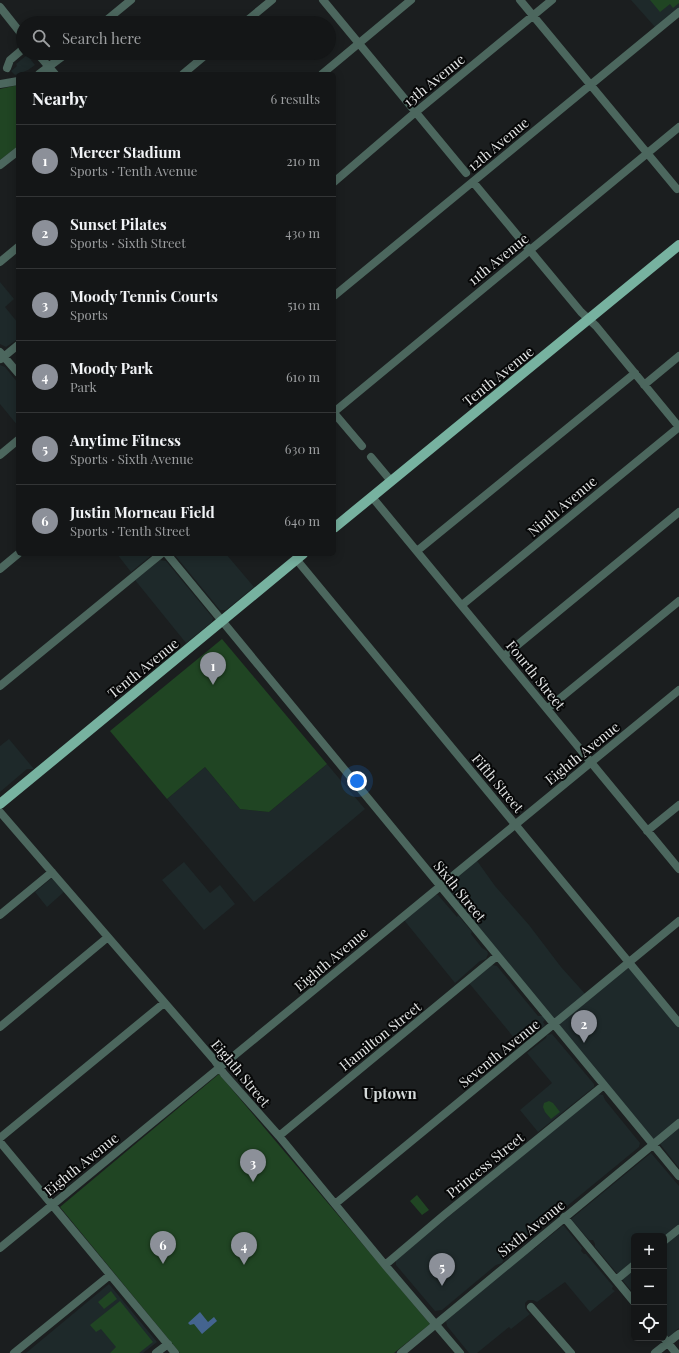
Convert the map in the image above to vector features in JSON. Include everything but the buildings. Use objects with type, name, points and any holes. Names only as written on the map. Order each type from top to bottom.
[{"type":"main road","name":"Tenth Avenue","points":[[336,526],[679,245]]},
{"type":"main road","name":"Tenth Avenue","points":[[0,804],[300,557]]},
{"type":"street","points":[[112,16],[131,0]]},
{"type":"street","points":[[253,16],[272,0]]},
{"type":"street","points":[[323,0],[336,16]]},
{"type":"street","points":[[324,72],[411,0]]},
{"type":"street","points":[[520,0],[677,189]]},
{"type":"street","name":"13th Avenue","points":[[336,180],[415,112],[552,0]]},
{"type":"street","points":[[0,7],[16,27]]},
{"type":"street","name":"12th Avenue","points":[[336,294],[679,12]]},
{"type":"street","points":[[336,16],[466,173]]},
{"type":"street","points":[[7,68],[10,60],[16,55]]},
{"type":"street","points":[[43,60],[53,72]]},
{"type":"street","points":[[42,72],[58,60]]},
{"type":"street","points":[[185,72],[200,60]]},
{"type":"street","points":[[0,84],[16,81]]},
{"type":"street","name":"11th Avenue","points":[[336,410],[679,127]]},
{"type":"street","points":[[0,165],[16,153]]},
{"type":"street","points":[[473,182],[581,312],[596,326],[679,427]]},
{"type":"street","points":[[0,262],[16,249]]},
{"type":"street","points":[[16,346],[1,356],[16,371]]},
{"type":"street","points":[[644,385],[679,356]]},
{"type":"street","points":[[417,552],[635,374]]},
{"type":"street","points":[[336,414],[362,446]]},
{"type":"street","name":"Ninth Avenue","points":[[462,605],[679,427]]},
{"type":"street","points":[[0,455],[16,442]]},
{"type":"street","points":[[371,457],[391,482]]},
{"type":"street","name":"Fourth Street","points":[[372,497],[679,869]]},
{"type":"street","points":[[504,656],[679,512]]},
{"type":"street","points":[[0,569],[16,556]]},
{"type":"street","points":[[0,686],[158,556]]},
{"type":"street","name":"Sixth Street","points":[[169,556],[679,1176]]},
{"type":"street","name":"Fifth Street","points":[[300,557],[515,824],[679,1023]]},
{"type":"street","points":[[546,709],[679,600]]},
{"type":"street","name":"Eighth Avenue","points":[[0,1248],[679,690]]},
{"type":"street","points":[[647,831],[679,805]]},
{"type":"street","name":"Eighth Street","points":[[0,812],[224,1074],[279,1136],[385,1265],[460,1353]]},
{"type":"street","points":[[0,915],[52,872]]},
{"type":"street","name":"Seventh Avenue","points":[[335,1204],[679,921]]},
{"type":"street","points":[[0,1027],[108,937]]},
{"type":"street","name":"Hamilton Street","points":[[279,1136],[497,956]]},
{"type":"street","points":[[0,1138],[164,1003]]},
{"type":"street","name":"Princess Street","points":[[385,1265],[444,1215],[604,1086]]},
{"type":"street","name":"Sixth Avenue","points":[[401,1353],[679,1123]]},
{"type":"street","points":[[0,1142],[175,1353]]},
{"type":"street","points":[[564,1217],[631,1298]]},
{"type":"street","points":[[667,1239],[679,1229]]},
{"type":"street","points":[[616,1280],[631,1268]]},
{"type":"street","points":[[14,1353],[110,1275]]},
{"type":"street","points":[[531,1307],[571,1353]]},
{"type":"street","points":[[667,1340],[679,1334]]},
{"type":"street","points":[[655,1353],[665,1341]]},
{"type":"street","points":[[667,1341],[676,1353]]},
{"type":"street","points":[[156,1353],[168,1344]]},
{"type":"shaded area","points":[[631,0],[679,0],[679,9],[655,27]]},
{"type":"shaded area","points":[[21,60],[31,60],[35,65],[23,72],[16,72],[15,75],[11,71],[17,66],[16,64]]},
{"type":"shaded area","points":[[0,282],[14,299],[5,307],[16,321],[16,340],[6,347],[0,344]]},
{"type":"shaded area","points":[[0,365],[5,367],[16,381],[16,424],[0,404]]},
{"type":"shaded area","points":[[119,556],[151,556],[131,572]]},
{"type":"shaded area","points":[[176,556],[228,556],[254,587],[226,610],[220,610]]},
{"type":"shaded area","points":[[160,560],[166,561],[213,618],[212,622],[186,643],[135,580]]},
{"type":"shaded area","points":[[9,739],[34,769],[27,769],[0,792],[0,746]]},
{"type":"shaded area","points":[[327,764],[365,809],[254,902],[167,799],[205,767],[240,809],[269,812]]},
{"type":"shaded area","points":[[475,858],[495,886],[529,925],[561,967],[587,996],[629,963],[679,1023],[679,1123],[653,1144],[440,886]]},
{"type":"shaded area","points":[[184,862],[210,893],[220,885],[235,904],[204,930],[162,880]]},
{"type":"shaded area","points":[[53,877],[65,891],[47,907],[35,892]]},
{"type":"shaded area","points":[[434,895],[438,895],[457,917],[458,915],[472,932],[471,934],[488,954],[486,959],[480,961],[455,983],[404,920]]},
{"type":"shaded area","points":[[492,965],[497,966],[538,1016],[543,1016],[545,1020],[543,1022],[545,1025],[544,1026],[520,1045],[469,983]]},
{"type":"shaded area","points":[[552,1034],[594,1084],[594,1087],[538,1132],[520,1110],[552,1083],[527,1053],[546,1038],[547,1035]]},
{"type":"shaded area","points":[[597,1094],[603,1095],[605,1100],[640,1143],[639,1147],[505,1257],[502,1263],[496,1265],[442,1310],[435,1311],[396,1265],[396,1260]]},
{"type":"shaded area","points":[[679,1128],[679,1168],[660,1144]]},
{"type":"shaded area","points":[[651,1153],[679,1186],[679,1328],[675,1331],[674,1335],[669,1337],[667,1335],[667,1233],[631,1233],[631,1290],[595,1247],[593,1240],[589,1240],[571,1219]]},
{"type":"shaded area","points":[[562,1226],[564,1226],[582,1248],[581,1251],[586,1254],[613,1286],[612,1289],[615,1291],[590,1312],[565,1282],[537,1302],[528,1300],[525,1303],[525,1307],[530,1314],[511,1329],[509,1327],[477,1353],[469,1353],[447,1326],[446,1321],[530,1249],[534,1249]]},
{"type":"shaded area","points":[[109,1284],[157,1342],[143,1353],[26,1353]]},
{"type":"green space","points":[[650,0],[679,0],[679,3],[673,8],[670,4],[660,12]]},
{"type":"green space","points":[[16,85],[16,148],[0,160],[0,89]]},
{"type":"green space","points":[[222,639],[327,764],[269,812],[240,809],[205,767],[167,799],[110,731]]},
{"type":"green space","points":[[219,1074],[430,1324],[394,1353],[180,1353],[60,1207]]},
{"type":"green space","points":[[549,1101],[553,1103],[560,1112],[551,1119],[543,1107],[544,1103]]},
{"type":"green space","points":[[417,1195],[429,1210],[422,1215],[410,1201]]},
{"type":"green space","points":[[111,1291],[117,1299],[104,1309],[98,1302]]},
{"type":"green space","points":[[120,1301],[153,1342],[139,1353],[110,1353],[116,1347],[101,1329],[96,1332],[90,1325]]},
{"type":"water","points":[[200,1312],[208,1322],[214,1317],[217,1321],[202,1334],[194,1324],[190,1325],[188,1323]]},
{"type":"place","name":"Mercer Stadium","points":[[213,685]]},
{"type":"place","name":"Sunset Pilates","points":[[584,1043]]},
{"type":"place","name":"Moody Tennis Courts","points":[[253,1182]]},
{"type":"place","name":"Justin Morneau Field","points":[[163,1264]]},
{"type":"place","name":"Moody Park","points":[[244,1265]]},
{"type":"place","name":"Anytime Fitness","points":[[442,1286]]},
{"type":"district","name":"Uptown","points":[[390,1093]]}]
